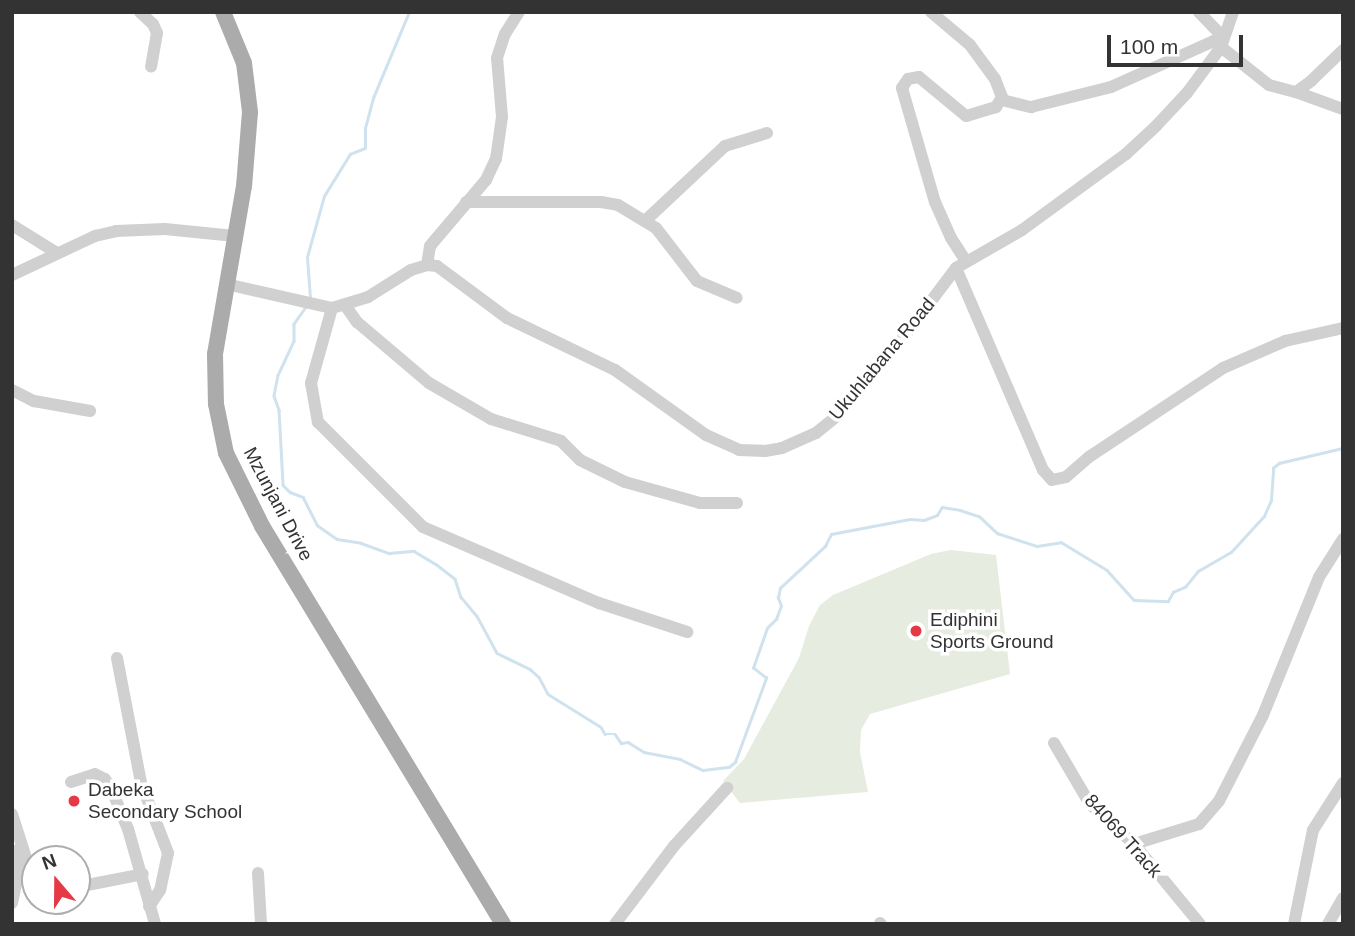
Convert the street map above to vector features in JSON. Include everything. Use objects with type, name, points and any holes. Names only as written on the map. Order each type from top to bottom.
[{"type":"main road","name":"Mzunjani Drive","points":[[223,12],[244,63],[250,112],[248,155],[217,330],[214,378],[220,433],[234,475],[503,924]]},
{"type":"street","points":[[139,12],[157,33],[151,66]]},
{"type":"street","points":[[332,307],[368,297],[411,271],[427,265],[430,246],[486,180],[496,159],[502,117],[497,58],[505,34],[519,12]]},
{"type":"street","points":[[931,12],[970,45],[995,79],[1002,100]]},
{"type":"street","points":[[1199,12],[1222,42],[1269,85],[1343,109]]},
{"type":"street","name":"Ukuhlabana Road","points":[[427,265],[445,270],[518,324],[615,370],[706,435],[738,450],[765,451],[816,433],[838,415],[961,264],[1023,230],[1126,154],[1187,93],[1222,42],[1233,12]]},
{"type":"street","points":[[1002,100],[1031,107],[1111,87],[1222,42]]},
{"type":"street","points":[[1296,92],[1311,82],[1343,50]]},
{"type":"street","points":[[1002,100],[996,107],[966,116],[919,77],[908,79],[902,88],[935,202],[1048,477],[1058,481],[1223,368],[1284,341],[1343,328]]},
{"type":"street","points":[[646,220],[725,146],[766,134]]},
{"type":"street","points":[[466,202],[601,202],[618,205],[656,228],[697,281],[737,298]]},
{"type":"street","points":[[12,225],[57,253]]},
{"type":"street","points":[[12,275],[95,236],[138,229],[235,236]]},
{"type":"street","points":[[226,284],[332,307],[357,322],[429,383],[491,419],[561,441],[580,460],[625,482],[700,503],[737,503]]},
{"type":"street","points":[[332,307],[311,383],[318,422],[423,527],[599,603],[687,632]]},
{"type":"street","points":[[12,390],[34,401],[90,411]]},
{"type":"street","points":[[1134,844],[1199,824],[1219,801],[1263,715],[1320,577],[1343,539]]},
{"type":"street","points":[[117,658],[141,783],[168,853],[160,890],[149,907]]},
{"type":"street","name":"84069 Track","points":[[1054,743],[1083,794],[1134,844],[1200,924]]},
{"type":"street","points":[[71,782],[95,774],[105,779],[128,829],[143,874],[155,924]]},
{"type":"street","points":[[1294,924],[1299,885],[1313,830],[1343,783]]},
{"type":"street","points":[[615,924],[674,846],[727,788]]},
{"type":"street","points":[[12,814],[22,845]]},
{"type":"street","points":[[12,902],[19,871],[19,834]]},
{"type":"street","points":[[258,873],[261,924]]},
{"type":"street","points":[[91,884],[143,874]]},
{"type":"street","points":[[1328,924],[1343,898]]},
{"type":"shaded area","points":[[951,550],[996,555],[1010,674],[870,714],[861,730],[860,752],[868,792],[740,803],[723,781],[744,759],[799,658],[809,626],[820,605],[833,595],[931,554]]},
{"type":"waterway","points":[[310,298],[307,257],[324,196],[350,154],[365,148],[365,128],[373,98],[409,12]]},
{"type":"waterway","points":[[306,307],[294,324],[294,341],[278,375],[274,396],[279,410],[283,485],[290,492],[303,497],[317,525],[337,539],[361,543],[389,553],[414,551],[436,564],[455,579],[461,597],[477,616],[497,653],[530,669],[539,677],[548,694],[601,727],[605,734],[615,734],[621,743],[628,742],[644,752],[680,759],[703,770],[729,767],[735,762],[766,678],[753,668],[767,628],[776,619],[781,606],[778,598],[780,588],[825,546],[831,534],[910,519],[924,520],[937,515],[942,507],[960,510],[979,516],[997,533],[1037,546],[1061,542],[1107,570],[1134,600],[1168,601],[1173,592],[1185,587],[1198,571],[1231,552],[1264,516],[1271,500],[1273,468],[1279,463],[1343,448]]},
{"type":"place","name":"Ediphini Sports Ground","points":[[916,631]]},
{"type":"place","name":"Dabeka Secondary School","points":[[74,801]]}]
